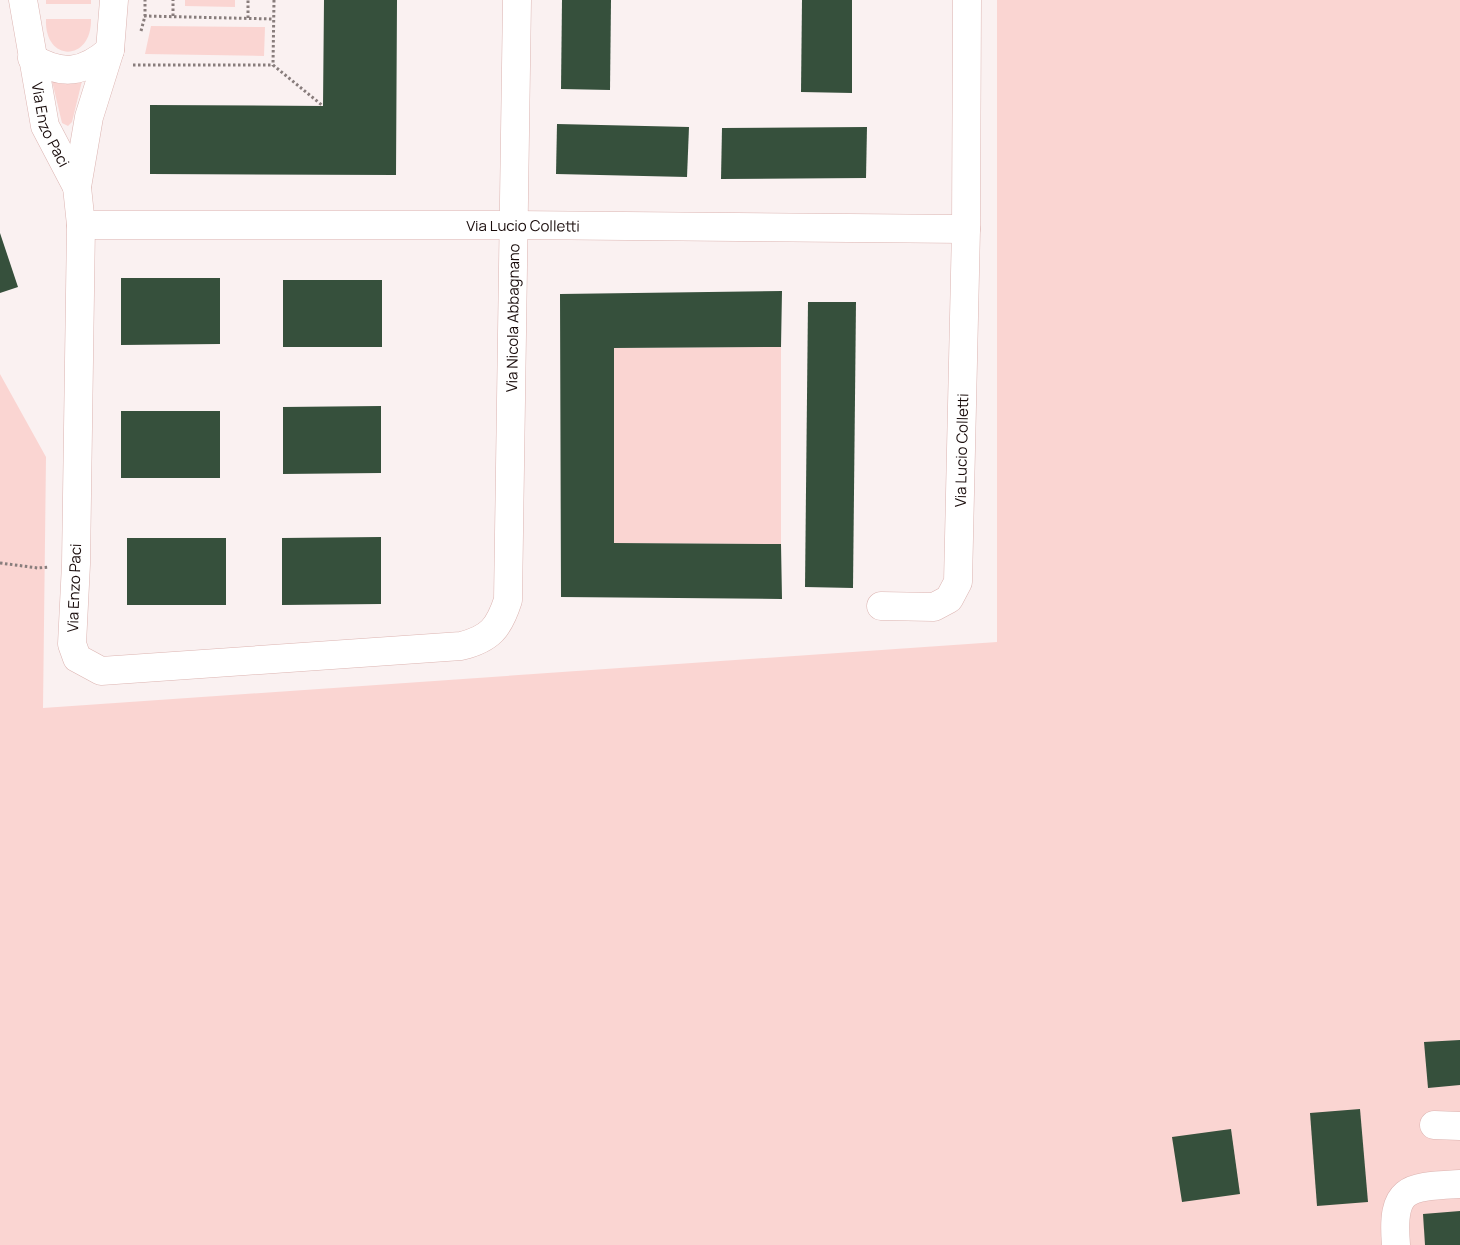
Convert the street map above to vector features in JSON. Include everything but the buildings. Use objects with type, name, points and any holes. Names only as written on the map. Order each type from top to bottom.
[{"type":"street","name":"Via Enzo Paci","points":[[23,0],[45,126],[78,187]]},
{"type":"street","name":"Via Nicola Abbagnano","points":[[491,633],[502,618],[508,600],[517,0]]},
{"type":"street","name":"Via Lucio Colletti","points":[[881,606],[934,607],[949,599],[958,582],[966,229],[968,0]]},
{"type":"street","name":"Via Enzo Paci","points":[[114,7],[122,54],[88,117],[78,187],[81,225],[76,564],[72,644],[78,658],[101,670],[460,646],[478,642],[491,633]]},
{"type":"street","name":"Via Enzo Paci","points":[[32,58],[47,67],[64,70],[81,69],[122,54]]},
{"type":"street","name":"Via Lucio Colletti","points":[[81,225],[515,225],[966,229]]},
{"type":"street","points":[[1396,1245],[1396,1211],[1398,1201],[1408,1191],[1424,1186],[1460,1184]]},
{"type":"path","points":[[141,32],[145,16],[145,0]]},
{"type":"path","points":[[173,16],[174,0]]},
{"type":"path","points":[[248,0],[248,18]]},
{"type":"path","points":[[272,65],[274,0]]},
{"type":"path","points":[[114,7],[145,16],[273,19]]},
{"type":"path","points":[[122,54],[132,65],[272,65],[323,106]]},
{"type":"path","points":[[130,74],[132,65]]},
{"type":"path","points":[[0,562],[38,568]]},
{"type":"shaded area","points":[[46,0],[91,0],[91,4],[46,4]]},
{"type":"shaded area","points":[[185,0],[235,0],[235,7],[185,6]]},
{"type":"shaded area","points":[[997,0],[1460,0],[1460,1245],[0,1245],[0,374],[46,457],[43,708],[997,642]]},
{"type":"shaded area","points":[[46,19],[91,19],[89,33],[84,43],[77,49],[68,52],[60,50],[52,44],[47,33]]},
{"type":"shaded area","points":[[151,26],[265,27],[264,56],[145,54]]},
{"type":"shaded area","points":[[52,81],[73,84],[82,81],[72,122],[68,126],[62,123]]},
{"type":"shaded area","points":[[781,347],[781,544],[614,543],[614,348]]}]
